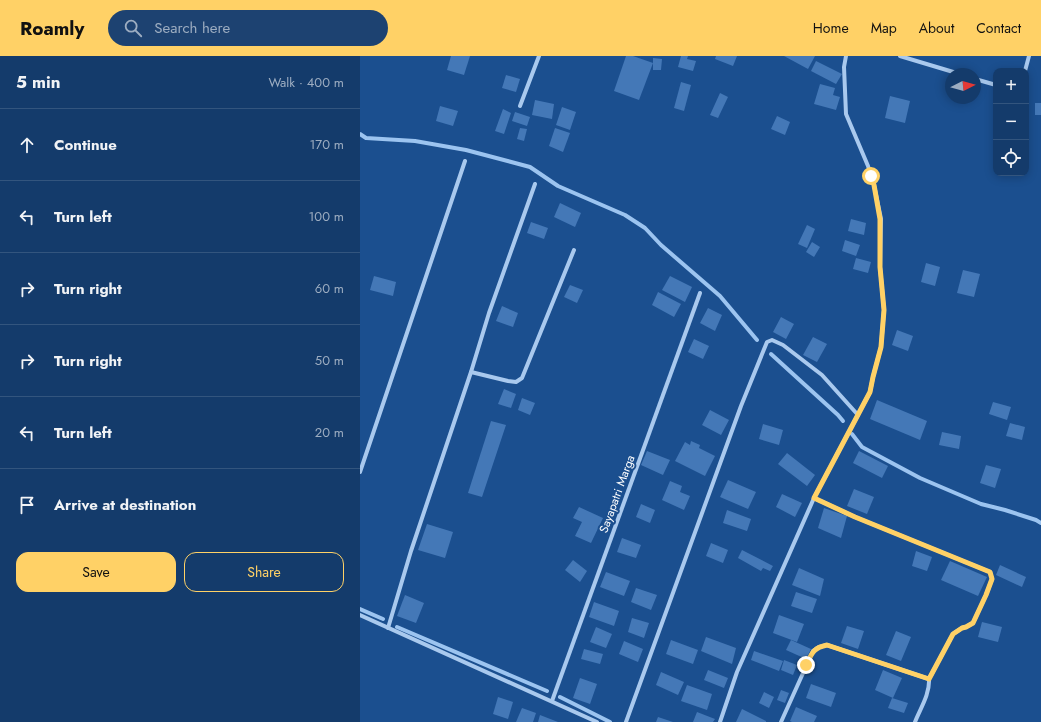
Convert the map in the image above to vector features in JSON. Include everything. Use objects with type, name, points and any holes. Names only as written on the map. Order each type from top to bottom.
[{"type":"street","points":[[520,106],[539,56]]},
{"type":"street","points":[[720,722],[737,672],[814,498],[870,392],[881,347],[884,310],[880,267],[880,219],[874,185],[868,166],[846,114],[844,67],[846,56]]},
{"type":"street","points":[[900,56],[945,70]]},
{"type":"street","points":[[1026,68],[1029,56]]},
{"type":"street","points":[[981,80],[993,84]]},
{"type":"street","points":[[360,472],[465,161]]},
{"type":"street","points":[[388,628],[411,551],[471,372],[488,314],[535,184]]},
{"type":"street","points":[[471,372],[516,382],[522,378],[574,250]]},
{"type":"street","name":"Sayapatri Marga","points":[[552,701],[700,293]]},
{"type":"street","points":[[626,722],[741,406],[767,342],[772,340],[783,344],[822,375],[858,415]]},
{"type":"street","points":[[814,498],[855,517],[990,572],[992,579],[973,623],[953,634],[929,679],[928,691],[915,722]]},
{"type":"street","points":[[360,615],[597,722]]},
{"type":"street","points":[[781,722],[813,651],[819,647],[827,645],[929,679]]},
{"type":"building","points":[[451,56],[470,56],[464,75],[447,70]]},
{"type":"building","points":[[626,56],[633,56],[653,63],[639,100],[614,91]]},
{"type":"building","points":[[681,56],[688,56],[687,59],[696,61],[693,71],[678,67]]},
{"type":"building","points":[[716,56],[737,56],[733,66],[715,59]]},
{"type":"building","points":[[784,56],[815,56],[808,69]]},
{"type":"building","points":[[653,58],[662,59],[661,70],[653,70]]},
{"type":"building","points":[[816,61],[842,74],[836,84],[811,71]]},
{"type":"building","points":[[506,75],[520,79],[516,92],[502,88]]},
{"type":"building","points":[[681,82],[691,85],[684,111],[674,108]]},
{"type":"building","points":[[820,84],[835,88],[833,95],[840,97],[836,110],[814,104]]},
{"type":"building","points":[[720,93],[728,97],[718,118],[710,115]]},
{"type":"building","points":[[890,96],[910,101],[905,123],[885,118]]},
{"type":"building","points":[[535,100],[554,104],[552,119],[532,115]]},
{"type":"building","points":[[1035,103],[1041,103],[1041,115],[1035,115]]},
{"type":"building","points":[[440,106],[458,111],[453,126],[436,121]]},
{"type":"building","points":[[562,107],[576,112],[570,130],[556,125]]},
{"type":"building","points":[[503,109],[511,113],[504,134],[495,131]]},
{"type":"building","points":[[515,112],[530,117],[527,126],[512,121]]},
{"type":"building","points":[[777,116],[790,122],[785,135],[771,129]]},
{"type":"building","points":[[520,128],[527,129],[524,141],[517,139]]},
{"type":"building","points":[[555,128],[570,133],[563,152],[549,146]]},
{"type":"building","points":[[560,203],[581,213],[575,227],[554,217]]},
{"type":"building","points":[[851,219],[866,223],[864,235],[848,231]]},
{"type":"building","points":[[531,222],[548,228],[544,239],[527,233]]},
{"type":"building","points":[[807,225],[815,229],[807,248],[798,244]]},
{"type":"building","points":[[845,240],[860,245],[856,256],[842,251]]},
{"type":"building","points":[[812,242],[820,247],[814,257],[806,252]]},
{"type":"building","points":[[856,258],[871,262],[868,273],[853,269]]},
{"type":"building","points":[[926,263],[940,267],[935,286],[921,282]]},
{"type":"building","points":[[963,270],[980,274],[974,297],[957,293]]},
{"type":"building","points":[[374,276],[396,282],[393,296],[370,290]]},
{"type":"building","points":[[670,276],[692,287],[685,302],[662,290]]},
{"type":"building","points":[[570,285],[583,290],[577,303],[564,297]]},
{"type":"building","points":[[658,292],[681,304],[674,317],[652,305]]},
{"type":"building","points":[[502,306],[518,313],[513,327],[496,321]]},
{"type":"building","points":[[708,308],[722,315],[715,331],[700,323]]},
{"type":"building","points":[[781,317],[794,324],[786,339],[773,332]]},
{"type":"building","points":[[897,330],[913,336],[908,351],[892,345]]},
{"type":"building","points":[[813,337],[827,344],[817,362],[803,355]]},
{"type":"building","points":[[694,339],[709,346],[703,359],[688,352]]},
{"type":"building","points":[[504,389],[516,394],[511,408],[498,404]]},
{"type":"building","points":[[522,398],[535,403],[530,415],[518,410]]},
{"type":"building","points":[[877,400],[927,421],[920,440],[870,419]]},
{"type":"building","points":[[993,402],[1011,407],[1007,420],[989,414]]},
{"type":"building","points":[[710,410],[729,420],[721,435],[702,425]]},
{"type":"building","points":[[491,421],[506,425],[482,497],[468,493]]},
{"type":"building","points":[[1010,423],[1025,427],[1022,440],[1006,436]]},
{"type":"building","points":[[763,424],[783,430],[779,445],[759,439]]},
{"type":"building","points":[[942,432],[961,436],[959,449],[939,445]]},
{"type":"building","points":[[691,441],[700,445],[699,448],[715,456],[705,476],[675,461],[685,442],[690,445]]},
{"type":"building","points":[[647,451],[670,460],[663,475],[641,465]]},
{"type":"building","points":[[859,451],[888,466],[882,478],[853,463]]},
{"type":"building","points":[[787,453],[815,475],[807,486],[778,464]]},
{"type":"building","points":[[986,465],[1001,469],[995,488],[980,483]]},
{"type":"building","points":[[728,480],[756,492],[748,509],[720,497]]},
{"type":"building","points":[[670,481],[682,486],[680,492],[690,496],[684,510],[662,500]]},
{"type":"building","points":[[854,489],[874,497],[867,514],[847,506]]},
{"type":"building","points":[[782,494],[802,503],[795,517],[776,507]]},
{"type":"building","points":[[641,504],[655,510],[650,523],[636,517]]},
{"type":"building","points":[[579,507],[603,518],[591,543],[575,536],[582,522],[573,518]]},
{"type":"building","points":[[824,508],[847,516],[841,538],[818,528]]},
{"type":"building","points":[[727,510],[751,519],[747,531],[723,523]]},
{"type":"building","points":[[427,524],[453,532],[445,558],[418,550]]},
{"type":"building","points":[[622,538],[641,545],[636,558],[617,552]]},
{"type":"building","points":[[711,543],[728,550],[723,563],[706,556]]},
{"type":"building","points":[[742,550],[773,566],[770,571],[763,568],[761,571],[738,558]]},
{"type":"building","points":[[916,551],[932,557],[927,571],[912,566]]},
{"type":"building","points":[[573,560],[587,571],[580,582],[565,570]]},
{"type":"building","points":[[950,561],[987,577],[978,596],[941,580]]},
{"type":"building","points":[[1000,565],[1026,577],[1022,587],[996,575]]},
{"type":"building","points":[[799,568],[824,579],[820,596],[792,585]]},
{"type":"building","points":[[606,572],[630,581],[624,596],[600,587]]},
{"type":"building","points":[[636,588],[657,595],[651,610],[631,602]]},
{"type":"building","points":[[796,592],[817,599],[812,613],[791,606]]},
{"type":"building","points":[[405,595],[424,603],[416,623],[397,616]]},
{"type":"building","points":[[594,602],[619,611],[614,626],[589,617]]},
{"type":"building","points":[[779,615],[804,624],[797,642],[773,633]]},
{"type":"building","points":[[632,618],[649,623],[644,638],[628,632]]},
{"type":"building","points":[[982,622],[1002,627],[998,642],[978,637]]},
{"type":"building","points":[[847,626],[864,631],[858,649],[841,643]]},
{"type":"building","points":[[596,627],[612,634],[606,648],[590,642]]},
{"type":"building","points":[[896,631],[911,637],[901,661],[886,655]]},
{"type":"building","points":[[706,637],[736,648],[732,664],[701,651]]},
{"type":"building","points":[[671,640],[698,650],[693,664],[666,654]]},
{"type":"building","points":[[791,640],[811,649],[806,659],[786,650]]},
{"type":"building","points":[[624,641],[643,649],[638,662],[619,654]]},
{"type":"building","points":[[584,649],[603,654],[600,664],[581,659]]},
{"type":"building","points":[[754,651],[783,661],[779,671],[751,660]]},
{"type":"building","points":[[784,660],[797,665],[793,675],[781,670]]},
{"type":"building","points":[[708,670],[728,678],[724,688],[704,680]]},
{"type":"building","points":[[883,670],[902,678],[893,698],[875,690]]},
{"type":"building","points":[[661,672],[684,682],[678,695],[656,685]]},
{"type":"building","points":[[580,678],[597,684],[590,704],[573,698]]},
{"type":"building","points":[[811,684],[836,693],[831,707],[806,698]]},
{"type":"building","points":[[687,685],[712,694],[707,710],[681,701]]},
{"type":"building","points":[[781,690],[789,693],[785,703],[777,700]]},
{"type":"building","points":[[764,692],[774,697],[769,708],[759,703]]},
{"type":"building","points":[[498,697],[513,702],[508,719],[493,714]]},
{"type":"building","points":[[892,698],[908,703],[904,713],[888,708]]},
{"type":"building","points":[[796,707],[817,716],[814,722],[790,721]]},
{"type":"building","points":[[522,708],[536,713],[533,722],[516,722]]},
{"type":"building","points":[[742,709],[766,721],[766,722],[736,722]]},
{"type":"building","points":[[697,712],[715,719],[713,722],[693,722]]},
{"type":"building","points":[[540,715],[558,722],[538,722]]},
{"type":"building","points":[[658,717],[673,722],[656,722]]},
{"type":"waterway","points":[[360,134],[366,138],[415,141],[466,150],[530,167],[558,186],[625,215],[645,228],[661,245],[720,296],[757,340]]},
{"type":"waterway","points":[[771,354],[843,421]]},
{"type":"waterway","points":[[852,434],[862,447],[920,478],[981,504],[1005,510],[1041,523]]},
{"type":"waterway","points":[[360,609],[383,619]]},
{"type":"waterway","points":[[397,627],[547,691]]},
{"type":"waterway","points":[[560,697],[610,722]]},
{"type":"route","points":[[806,665],[813,651],[819,647],[827,645],[929,679],[953,634],[973,623],[992,579],[990,572],[855,517],[814,498],[870,392],[881,347],[884,310],[880,267],[880,219],[871,176]]}]
